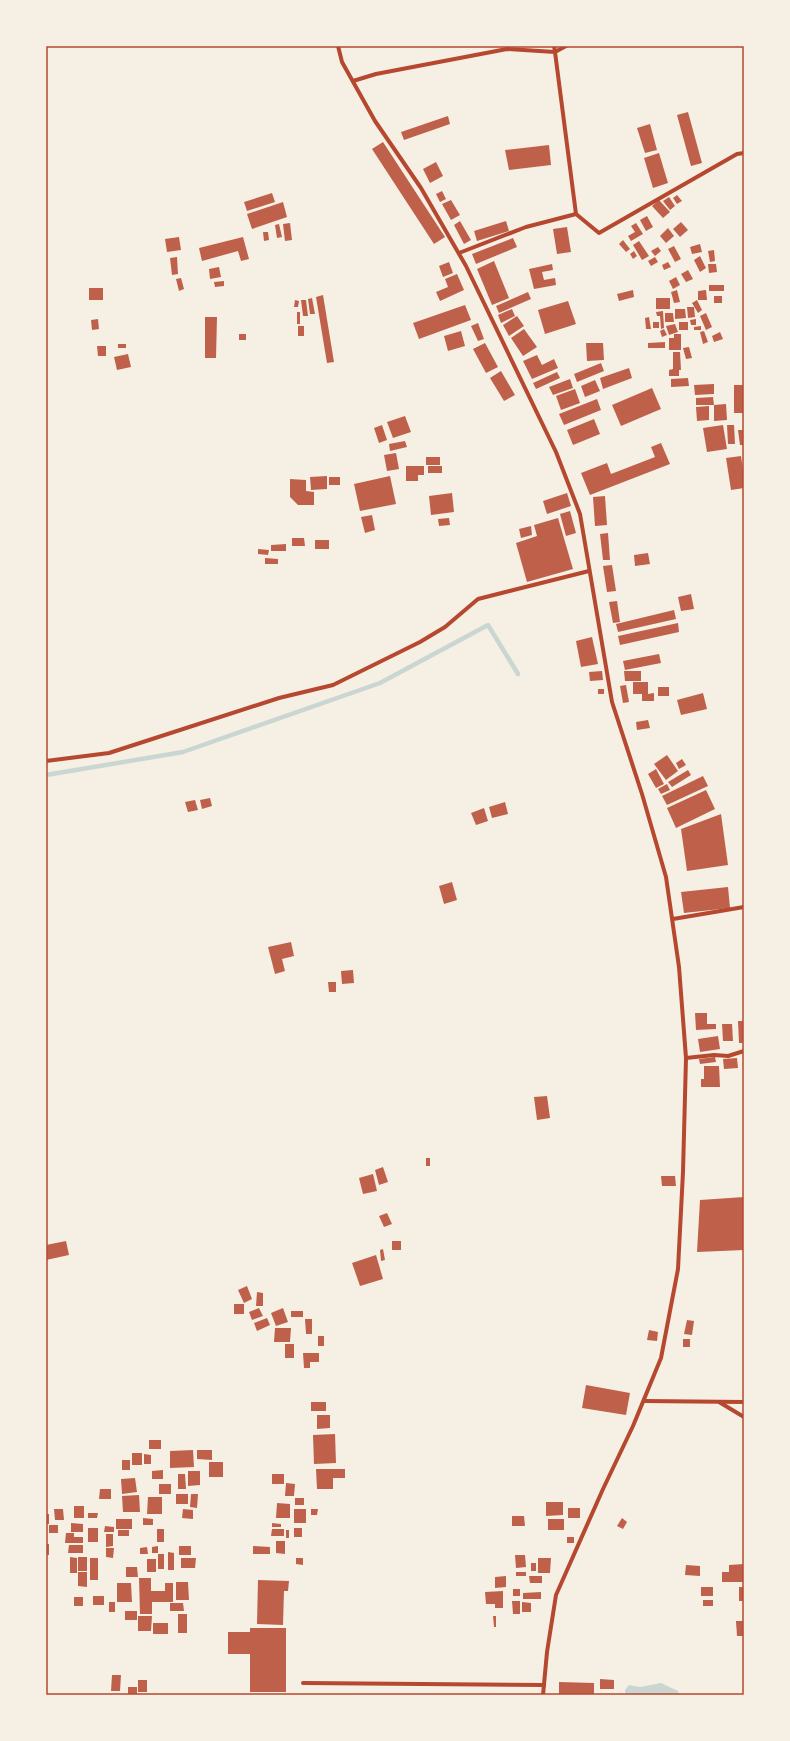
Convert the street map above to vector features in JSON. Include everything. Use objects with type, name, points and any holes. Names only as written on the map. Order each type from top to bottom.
[{"type":"street","points":[[338,46],[342,62],[375,121],[421,188],[459,254],[556,452],[580,514],[612,702],[642,794],[666,877],[679,967],[686,1058],[683,1172],[678,1269],[661,1358],[644,1400],[556,1596],[543,1695]]},
{"type":"street","points":[[554,46],[576,214],[599,233],[737,154],[744,153]]},
{"type":"street","points":[[353,81],[376,74],[507,49],[555,52],[566,46]]},
{"type":"street","points":[[459,254],[526,227],[576,214]]},
{"type":"street","points":[[46,760],[110,753],[279,698],[333,685],[420,642],[445,627],[478,599],[590,571]]},
{"type":"street","points":[[672,919],[744,907]]},
{"type":"street","points":[[686,1058],[714,1055],[728,1056],[744,1052]]},
{"type":"street","points":[[644,1400],[744,1402]]},
{"type":"street","points":[[717,1401],[744,1417]]},
{"type":"street","points":[[304,1683],[544,1685]]},
{"type":"shaded area","points":[[661,1683],[678,1691],[679,1695],[625,1695],[625,1690],[629,1685],[640,1687]]},
{"type":"building","points":[[688,112],[702,163],[691,166],[677,115]]},
{"type":"building","points":[[448,116],[450,124],[404,140],[401,132]]},
{"type":"building","points":[[650,124],[657,150],[645,153],[637,128]]},
{"type":"building","points":[[383,142],[445,237],[434,244],[372,149]]},
{"type":"building","points":[[549,145],[551,165],[509,170],[505,150]]},
{"type":"building","points":[[659,153],[668,183],[653,188],[644,158]]},
{"type":"building","points":[[436,162],[443,176],[430,183],[423,169]]},
{"type":"building","points":[[442,191],[446,199],[440,202],[436,194]]},
{"type":"building","points":[[272,193],[275,202],[247,211],[244,202]]},
{"type":"building","points":[[677,195],[682,201],[677,204],[673,198]]},
{"type":"building","points":[[669,197],[675,206],[670,210],[663,201]]},
{"type":"building","points":[[451,200],[460,215],[451,220],[442,204]]},
{"type":"building","points":[[659,200],[670,212],[663,218],[652,206]]},
{"type":"building","points":[[283,202],[287,217],[252,229],[247,214]]},
{"type":"building","points":[[647,216],[653,227],[646,231],[640,220]]},
{"type":"building","points":[[460,221],[471,240],[464,244],[454,225]]},
{"type":"building","points":[[506,221],[509,231],[477,241],[474,231]]},
{"type":"building","points":[[681,222],[688,230],[680,237],[673,229]]},
{"type":"building","points":[[290,223],[292,240],[285,241],[283,224]]},
{"type":"building","points":[[636,223],[643,234],[631,241],[628,236],[635,232],[631,226]]},
{"type":"building","points":[[279,224],[282,237],[277,238],[275,225]]},
{"type":"building","points":[[567,227],[571,252],[557,254],[553,229]]},
{"type":"building","points":[[668,228],[674,236],[666,243],[660,236]]},
{"type":"building","points":[[263,232],[268,232],[269,240],[264,241]]},
{"type":"building","points":[[179,237],[181,250],[167,252],[165,239]]},
{"type":"building","points":[[243,237],[249,259],[241,261],[238,251],[202,261],[199,248]]},
{"type":"building","points":[[513,238],[517,247],[476,264],[472,254]]},
{"type":"building","points":[[623,240],[630,249],[626,252],[619,244]]},
{"type":"building","points":[[639,241],[649,256],[642,260],[633,245]]},
{"type":"building","points":[[700,244],[702,252],[692,254],[690,247]]},
{"type":"building","points":[[674,246],[681,259],[675,262],[668,249]]},
{"type":"building","points":[[658,247],[661,251],[655,256],[651,251]]},
{"type":"building","points":[[714,250],[715,261],[710,262],[708,251]]},
{"type":"building","points":[[634,251],[637,256],[633,259],[630,254]]},
{"type":"building","points":[[700,256],[706,268],[700,272],[694,260]]},
{"type":"building","points":[[177,257],[178,274],[172,275],[170,258]]},
{"type":"building","points":[[655,257],[658,262],[651,266],[648,261]]},
{"type":"building","points":[[494,261],[509,298],[492,305],[477,269]]},
{"type":"building","points":[[449,262],[453,273],[443,277],[439,266]]},
{"type":"building","points":[[668,262],[671,267],[664,270],[662,265]]},
{"type":"building","points":[[552,264],[553,270],[542,272],[544,280],[555,278],[556,285],[534,289],[529,269]]},
{"type":"building","points":[[708,264],[716,264],[717,272],[709,273]]},
{"type":"building","points":[[219,267],[221,277],[210,279],[209,269]]},
{"type":"building","points":[[688,270],[693,279],[686,282],[681,274]]},
{"type":"building","points":[[457,274],[464,290],[440,301],[436,292],[448,287],[445,279]]},
{"type":"building","points":[[676,277],[680,285],[673,289],[669,281]]},
{"type":"building","points":[[181,278],[184,289],[179,291],[176,279]]},
{"type":"building","points":[[224,281],[224,286],[215,287],[214,282]]},
{"type":"building","points":[[709,285],[724,285],[724,291],[709,291]]},
{"type":"building","points":[[89,288],[103,288],[103,300],[89,300]]},
{"type":"building","points":[[633,290],[634,297],[619,301],[617,294]]},
{"type":"building","points":[[677,290],[680,302],[674,303],[671,292]]},
{"type":"building","points":[[706,290],[707,300],[698,300],[698,291]]},
{"type":"building","points":[[528,292],[531,299],[499,313],[496,306]]},
{"type":"building","points":[[323,295],[334,362],[327,363],[316,297]]},
{"type":"building","points":[[714,296],[722,296],[722,303],[714,303]]},
{"type":"building","points":[[312,298],[315,314],[310,314],[308,299]]},
{"type":"building","points":[[656,298],[670,298],[670,309],[656,309]]},
{"type":"building","points":[[295,300],[299,301],[298,307],[294,307]]},
{"type":"building","points":[[301,300],[306,300],[308,316],[303,316]]},
{"type":"building","points":[[697,300],[702,310],[698,313],[692,303]]},
{"type":"building","points":[[568,301],[576,324],[545,334],[538,310]]},
{"type":"building","points":[[465,305],[471,320],[419,339],[413,323]]},
{"type":"building","points":[[687,307],[694,307],[695,317],[688,318]]},
{"type":"building","points":[[512,309],[515,316],[501,323],[498,315]]},
{"type":"building","points":[[675,309],[685,309],[686,318],[675,319]]},
{"type":"building","points":[[663,311],[664,328],[661,329],[660,316],[657,316],[656,312]]},
{"type":"building","points":[[297,312],[300,312],[300,324],[297,324]]},
{"type":"building","points":[[665,313],[673,313],[674,322],[665,322]]},
{"type":"building","points":[[706,313],[712,327],[706,330],[700,316]]},
{"type":"building","points":[[517,316],[524,326],[509,336],[503,325]]},
{"type":"building","points":[[205,317],[217,317],[216,358],[205,358]]},
{"type":"building","points":[[649,317],[651,329],[646,329],[645,318]]},
{"type":"building","points":[[98,319],[99,329],[92,330],[91,320]]},
{"type":"building","points":[[696,319],[696,325],[691,325],[690,320]]},
{"type":"building","points":[[653,322],[659,322],[659,328],[653,328]]},
{"type":"building","points":[[679,322],[688,322],[688,330],[679,330]]},
{"type":"building","points":[[478,323],[484,339],[478,341],[471,326]]},
{"type":"building","points":[[675,324],[678,332],[669,335],[666,326]]},
{"type":"building","points":[[298,326],[304,326],[304,336],[298,336]]},
{"type":"building","points":[[701,326],[701,330],[694,330],[694,327]]},
{"type":"building","points":[[524,329],[537,347],[523,356],[511,338]]},
{"type":"building","points":[[664,329],[667,335],[662,337],[660,331]]},
{"type":"building","points":[[461,331],[465,346],[448,351],[444,336]]},
{"type":"building","points":[[704,331],[708,342],[703,344],[700,332]]},
{"type":"building","points":[[720,332],[723,339],[714,342],[712,336]]},
{"type":"building","points":[[239,334],[246,334],[246,340],[239,340]]},
{"type":"building","points":[[674,334],[681,334],[681,350],[669,350],[669,338],[674,338]]},
{"type":"building","points":[[665,342],[665,348],[648,348],[648,343]]},
{"type":"building","points":[[485,343],[498,367],[486,373],[473,349]]},
{"type":"building","points":[[586,343],[603,343],[604,360],[587,361]]},
{"type":"building","points":[[118,344],[126,344],[126,348],[118,348]]},
{"type":"building","points":[[97,346],[106,346],[106,356],[98,356]]},
{"type":"building","points":[[689,347],[692,358],[686,359],[683,348]]},
{"type":"building","points":[[673,352],[680,352],[681,370],[679,370],[679,376],[669,376],[669,370],[673,369]]},
{"type":"building","points":[[128,354],[131,367],[117,370],[114,357]]},
{"type":"building","points":[[537,355],[542,365],[554,359],[558,368],[532,379],[523,361]]},
{"type":"building","points":[[601,363],[604,371],[577,382],[574,374]]},
{"type":"building","points":[[629,368],[632,378],[603,389],[600,378]]},
{"type":"building","points":[[501,371],[515,395],[504,401],[490,378]]},
{"type":"building","points":[[557,372],[560,378],[536,389],[533,383]]},
{"type":"building","points":[[688,378],[689,386],[671,387],[671,379]]},
{"type":"building","points":[[570,379],[573,388],[553,395],[549,387]]},
{"type":"building","points":[[595,380],[600,391],[585,397],[581,386]]},
{"type":"building","points":[[714,384],[714,394],[695,395],[694,385]]},
{"type":"building","points":[[734,385],[744,385],[744,413],[734,413]]},
{"type":"building","points":[[652,388],[661,409],[621,426],[612,405]]},
{"type":"building","points":[[575,389],[580,403],[561,410],[556,396]]},
{"type":"building","points":[[713,397],[714,405],[696,405],[696,398]]},
{"type":"building","points":[[597,399],[601,410],[564,425],[559,414]]},
{"type":"building","points":[[726,404],[727,420],[714,421],[714,405]]},
{"type":"building","points":[[709,406],[709,420],[697,421],[696,407]]},
{"type":"building","points":[[405,416],[411,432],[393,438],[387,422]]},
{"type":"building","points":[[594,419],[600,434],[573,445],[567,430]]},
{"type":"building","points":[[382,425],[387,440],[379,443],[374,428]]},
{"type":"building","points":[[723,425],[727,449],[707,452],[703,428]]},
{"type":"building","points":[[727,425],[734,425],[735,444],[728,444]]},
{"type":"building","points":[[738,430],[744,430],[744,445],[740,445]]},
{"type":"building","points":[[405,441],[407,447],[390,451],[389,444]]},
{"type":"building","points":[[661,443],[670,464],[590,495],[581,473],[607,463],[611,474],[655,457],[651,447]]},
{"type":"building","points":[[396,453],[399,469],[387,471],[384,455]]},
{"type":"building","points":[[741,456],[744,488],[731,490],[726,458]]},
{"type":"building","points":[[426,457],[440,457],[440,465],[426,465]]},
{"type":"building","points":[[406,466],[424,466],[424,475],[418,475],[418,481],[406,481]]},
{"type":"building","points":[[428,466],[442,466],[442,473],[428,473]]},
{"type":"building","points":[[327,476],[327,489],[311,490],[310,477]]},
{"type":"building","points":[[390,476],[396,504],[360,511],[354,484]]},
{"type":"building","points":[[329,477],[340,477],[340,485],[329,485]]},
{"type":"building","points":[[290,479],[306,480],[306,491],[314,492],[314,505],[298,505],[290,497]]},
{"type":"building","points":[[452,493],[454,512],[431,515],[429,496]]},
{"type":"building","points":[[567,493],[571,506],[547,514],[543,501]]},
{"type":"building","points":[[605,496],[607,525],[595,526],[593,497]]},
{"type":"building","points":[[570,511],[576,533],[566,536],[560,514]]},
{"type":"building","points":[[372,515],[375,530],[365,533],[361,517]]},
{"type":"building","points":[[449,518],[450,525],[439,526],[438,519]]},
{"type":"building","points":[[558,518],[573,569],[527,582],[516,543],[537,536],[534,525]]},
{"type":"building","points":[[531,526],[532,535],[521,538],[519,529]]},
{"type":"building","points":[[608,533],[610,560],[603,560],[600,534]]},
{"type":"building","points":[[292,538],[304,538],[305,546],[292,546]]},
{"type":"building","points":[[315,540],[329,540],[329,549],[315,549]]},
{"type":"building","points":[[286,544],[286,551],[271,551],[271,545]]},
{"type":"building","points":[[258,549],[269,550],[268,555],[258,554]]},
{"type":"building","points":[[648,553],[650,564],[635,566],[634,555]]},
{"type":"building","points":[[265,558],[278,559],[278,564],[265,564]]},
{"type":"building","points":[[612,565],[616,591],[607,592],[603,566]]},
{"type":"building","points":[[691,594],[694,609],[681,611],[678,597]]},
{"type":"building","points":[[617,601],[620,622],[613,623],[609,602]]},
{"type":"building","points":[[674,610],[676,619],[618,632],[616,624]]},
{"type":"building","points":[[678,623],[679,632],[620,645],[618,636]]},
{"type":"building","points":[[592,637],[598,664],[581,667],[576,641]]},
{"type":"building","points":[[659,654],[661,663],[625,670],[623,661]]},
{"type":"building","points":[[602,671],[603,680],[590,681],[589,672]]},
{"type":"building","points":[[624,671],[641,671],[641,681],[625,681]]},
{"type":"building","points":[[633,682],[648,682],[648,694],[654,693],[654,701],[642,701],[642,694],[633,694]]},
{"type":"building","points":[[626,685],[629,702],[623,703],[620,686]]},
{"type":"building","points":[[658,687],[669,687],[669,696],[658,696]]},
{"type":"building","points":[[598,689],[604,689],[604,694],[598,694]]},
{"type":"building","points":[[703,693],[707,709],[681,715],[677,700]]},
{"type":"building","points":[[648,720],[650,728],[637,730],[636,722]]},
{"type":"building","points":[[667,755],[678,771],[666,780],[654,764]]},
{"type":"building","points":[[682,759],[686,765],[679,769],[676,763]]},
{"type":"building","points":[[656,769],[664,784],[656,788],[648,774]]},
{"type":"building","points":[[688,770],[691,775],[672,787],[668,782]]},
{"type":"building","points":[[703,776],[708,786],[667,805],[662,796]]},
{"type":"building","points":[[667,784],[670,790],[661,794],[658,789]]},
{"type":"building","points":[[706,790],[715,809],[676,828],[667,808]]},
{"type":"building","points":[[210,798],[212,806],[202,809],[200,800]]},
{"type":"building","points":[[195,800],[198,810],[188,812],[185,802]]},
{"type":"building","points":[[505,802],[508,814],[492,818],[489,807]]},
{"type":"building","points":[[484,808],[488,821],[476,825],[471,813]]},
{"type":"building","points":[[721,814],[728,865],[687,871],[681,829]]},
{"type":"building","points":[[452,882],[457,900],[444,904],[439,886]]},
{"type":"building","points":[[728,887],[730,908],[684,913],[681,892]]},
{"type":"building","points":[[291,942],[294,956],[282,959],[285,971],[275,974],[268,947]]},
{"type":"building","points":[[353,970],[354,983],[342,984],[341,971]]},
{"type":"building","points":[[328,982],[336,982],[336,992],[329,992]]},
{"type":"building","points":[[695,1013],[707,1013],[707,1024],[716,1024],[716,1029],[696,1030]]},
{"type":"building","points":[[738,1021],[744,1021],[744,1043],[739,1043]]},
{"type":"building","points":[[722,1024],[732,1024],[733,1041],[723,1041]]},
{"type":"building","points":[[718,1036],[720,1049],[700,1052],[698,1039]]},
{"type":"building","points":[[715,1057],[716,1062],[700,1064],[699,1059]]},
{"type":"building","points":[[737,1058],[738,1068],[724,1069],[723,1059]]},
{"type":"building","points":[[704,1066],[719,1066],[720,1087],[701,1087],[701,1079],[704,1079]]},
{"type":"building","points":[[547,1096],[550,1118],[537,1120],[534,1097]]},
{"type":"building","points":[[426,1158],[430,1158],[430,1166],[426,1166]]},
{"type":"building","points":[[383,1167],[388,1182],[379,1185],[375,1170]]},
{"type":"building","points":[[373,1174],[377,1191],[363,1194],[359,1178]]},
{"type":"building","points":[[661,1176],[675,1176],[676,1186],[662,1186]]},
{"type":"building","points":[[744,1197],[744,1250],[697,1252],[700,1200]]},
{"type":"building","points":[[387,1213],[392,1224],[384,1227],[379,1216]]},
{"type":"building","points":[[66,1241],[69,1255],[46,1260],[46,1245]]},
{"type":"building","points":[[392,1241],[401,1241],[401,1250],[392,1250]]},
{"type":"building","points":[[383,1249],[385,1260],[381,1261],[380,1250]]},
{"type":"building","points":[[376,1255],[383,1279],[360,1286],[352,1263]]},
{"type":"building","points":[[247,1286],[252,1299],[244,1303],[238,1290]]},
{"type":"building","points":[[257,1292],[263,1293],[263,1306],[256,1306]]},
{"type":"building","points":[[234,1304],[244,1304],[244,1314],[234,1314]]},
{"type":"building","points":[[259,1308],[263,1316],[252,1320],[249,1312]]},
{"type":"building","points":[[283,1308],[288,1322],[276,1326],[271,1313]]},
{"type":"building","points":[[291,1311],[303,1311],[303,1317],[291,1317]]},
{"type":"building","points":[[267,1318],[270,1325],[257,1331],[254,1323]]},
{"type":"building","points":[[305,1319],[312,1319],[312,1334],[306,1334]]},
{"type":"building","points":[[687,1320],[694,1321],[692,1335],[684,1334]]},
{"type":"building","points":[[275,1328],[291,1328],[290,1342],[274,1342]]},
{"type":"building","points":[[649,1330],[658,1332],[657,1341],[647,1340]]},
{"type":"building","points":[[318,1336],[324,1336],[324,1346],[318,1346]]},
{"type":"building","points":[[683,1339],[690,1339],[690,1347],[683,1347]]},
{"type":"building","points":[[285,1344],[294,1344],[294,1358],[285,1358]]},
{"type":"building","points":[[303,1353],[319,1353],[319,1362],[310,1362],[310,1368],[304,1368]]},
{"type":"building","points":[[586,1385],[630,1393],[626,1415],[582,1408]]},
{"type":"building","points":[[311,1402],[326,1402],[326,1411],[311,1411]]},
{"type":"building","points":[[317,1415],[330,1415],[330,1428],[317,1429]]},
{"type":"building","points":[[335,1434],[336,1463],[314,1464],[313,1435]]},
{"type":"building","points":[[149,1440],[161,1440],[161,1449],[149,1449]]},
{"type":"building","points":[[193,1450],[194,1467],[170,1468],[170,1451]]},
{"type":"building","points":[[197,1450],[212,1450],[212,1460],[197,1459]]},
{"type":"building","points":[[132,1453],[142,1453],[142,1465],[132,1465]]},
{"type":"building","points":[[144,1454],[151,1455],[151,1464],[144,1464]]},
{"type":"building","points":[[122,1460],[130,1460],[130,1470],[122,1470]]},
{"type":"building","points":[[209,1462],[223,1462],[223,1477],[209,1477]]},
{"type":"building","points":[[316,1469],[345,1469],[345,1478],[333,1478],[333,1489],[317,1489]]},
{"type":"building","points":[[163,1470],[163,1479],[152,1479],[152,1471]]},
{"type":"building","points":[[188,1471],[200,1471],[200,1485],[188,1486]]},
{"type":"building","points":[[178,1474],[185,1474],[186,1489],[178,1489]]},
{"type":"building","points":[[272,1474],[284,1474],[284,1484],[272,1484]]},
{"type":"building","points":[[135,1478],[137,1492],[122,1494],[121,1479]]},
{"type":"building","points":[[286,1483],[295,1484],[294,1496],[285,1496]]},
{"type":"building","points":[[159,1484],[171,1484],[171,1494],[159,1494]]},
{"type":"building","points":[[100,1489],[111,1489],[111,1499],[99,1499]]},
{"type":"building","points":[[176,1494],[188,1494],[188,1504],[176,1504]]},
{"type":"building","points":[[191,1494],[198,1494],[197,1508],[190,1507]]},
{"type":"building","points":[[139,1495],[140,1512],[123,1512],[122,1496]]},
{"type":"building","points":[[148,1497],[162,1497],[162,1514],[147,1514]]},
{"type":"building","points":[[295,1498],[304,1498],[304,1505],[295,1505]]},
{"type":"building","points":[[546,1502],[563,1502],[563,1515],[546,1516]]},
{"type":"building","points":[[277,1503],[290,1504],[290,1518],[276,1518]]},
{"type":"building","points":[[74,1506],[84,1506],[84,1518],[74,1518]]},
{"type":"building","points":[[568,1508],[580,1508],[580,1518],[568,1518]]},
{"type":"building","points":[[54,1509],[63,1509],[64,1520],[55,1520]]},
{"type":"building","points":[[183,1509],[193,1510],[193,1519],[182,1518]]},
{"type":"building","points":[[294,1509],[306,1509],[306,1523],[294,1523]]},
{"type":"building","points":[[311,1509],[318,1509],[317,1515],[311,1515]]},
{"type":"building","points":[[88,1513],[98,1513],[97,1518],[88,1518]]},
{"type":"building","points":[[46,1514],[49,1514],[49,1524],[46,1524]]},
{"type":"building","points":[[512,1516],[524,1516],[525,1526],[512,1526]]},
{"type":"building","points":[[143,1518],[153,1519],[153,1525],[143,1525]]},
{"type":"building","points":[[622,1518],[627,1522],[623,1529],[617,1526]]},
{"type":"building","points":[[116,1519],[132,1519],[132,1529],[116,1529]]},
{"type":"building","points":[[548,1519],[564,1519],[564,1530],[548,1530]]},
{"type":"building","points":[[71,1523],[83,1524],[83,1532],[71,1532]]},
{"type":"building","points":[[272,1523],[281,1524],[281,1527],[272,1527]]},
{"type":"building","points":[[49,1525],[58,1525],[58,1533],[49,1533]]},
{"type":"building","points":[[105,1526],[114,1527],[114,1532],[104,1532]]},
{"type":"building","points":[[88,1528],[98,1528],[98,1542],[88,1542]]},
{"type":"building","points":[[294,1528],[302,1528],[302,1537],[294,1537]]},
{"type":"building","points":[[157,1529],[164,1529],[164,1542],[157,1542]]},
{"type":"building","points":[[272,1529],[284,1529],[284,1536],[271,1536]]},
{"type":"building","points":[[118,1530],[129,1530],[129,1536],[118,1536]]},
{"type":"building","points":[[286,1530],[289,1530],[289,1538],[286,1538]]},
{"type":"building","points":[[66,1533],[74,1533],[74,1537],[83,1537],[83,1543],[65,1543]]},
{"type":"building","points":[[106,1534],[113,1534],[113,1546],[106,1547]]},
{"type":"building","points":[[567,1537],[574,1537],[574,1543],[567,1543]]},
{"type":"building","points":[[276,1541],[285,1541],[285,1554],[276,1553]]},
{"type":"building","points":[[46,1544],[49,1544],[49,1555],[46,1555]]},
{"type":"building","points":[[69,1545],[83,1545],[83,1553],[68,1553]]},
{"type":"building","points":[[158,1546],[158,1553],[152,1553],[152,1547]]},
{"type":"building","points":[[179,1546],[191,1546],[191,1555],[179,1555]]},
{"type":"building","points":[[253,1546],[270,1547],[270,1554],[253,1554]]},
{"type":"building","points":[[147,1547],[148,1554],[140,1554],[140,1548]]},
{"type":"building","points":[[106,1548],[114,1548],[113,1558],[106,1557]]},
{"type":"building","points":[[168,1552],[174,1553],[174,1570],[168,1570]]},
{"type":"building","points":[[158,1554],[164,1554],[164,1569],[158,1569]]},
{"type":"building","points":[[515,1555],[525,1555],[526,1567],[516,1568]]},
{"type":"building","points":[[70,1557],[77,1558],[77,1573],[70,1573]]},
{"type":"building","points":[[78,1557],[87,1557],[87,1571],[78,1571]]},
{"type":"building","points":[[90,1558],[98,1558],[98,1580],[90,1580]]},
{"type":"building","points":[[181,1558],[196,1558],[195,1568],[181,1568]]},
{"type":"building","points":[[296,1558],[303,1558],[303,1565],[296,1564]]},
{"type":"building","points":[[538,1558],[551,1558],[550,1573],[538,1573]]},
{"type":"building","points":[[147,1559],[156,1559],[156,1572],[147,1572]]},
{"type":"building","points":[[531,1563],[536,1563],[536,1571],[531,1571]]},
{"type":"building","points":[[744,1564],[744,1582],[722,1582],[722,1572],[729,1572],[729,1565]]},
{"type":"building","points":[[686,1565],[700,1566],[700,1576],[685,1575]]},
{"type":"building","points":[[126,1567],[137,1567],[138,1577],[126,1577]]},
{"type":"building","points":[[78,1572],[87,1572],[87,1587],[78,1586]]},
{"type":"building","points":[[516,1572],[526,1572],[526,1576],[516,1576]]},
{"type":"building","points":[[506,1576],[506,1587],[495,1588],[495,1577]]},
{"type":"building","points":[[529,1576],[542,1576],[542,1583],[530,1583]]},
{"type":"building","points":[[139,1578],[151,1578],[151,1591],[165,1591],[165,1583],[173,1583],[173,1602],[152,1602],[152,1614],[140,1614]]},
{"type":"building","points":[[258,1580],[289,1581],[288,1591],[284,1591],[283,1625],[257,1624]]},
{"type":"building","points":[[176,1582],[188,1582],[189,1600],[176,1600]]},
{"type":"building","points":[[117,1583],[131,1583],[132,1602],[117,1602]]},
{"type":"building","points":[[701,1587],[713,1587],[713,1596],[701,1596]]},
{"type":"building","points":[[739,1587],[744,1587],[744,1601],[739,1601]]},
{"type":"building","points":[[513,1589],[520,1589],[520,1596],[513,1596]]},
{"type":"building","points":[[503,1591],[503,1608],[495,1608],[495,1604],[486,1604],[485,1592]]},
{"type":"building","points":[[541,1592],[541,1599],[523,1599],[523,1593]]},
{"type":"building","points":[[93,1596],[104,1596],[104,1605],[93,1605]]},
{"type":"building","points":[[74,1597],[83,1597],[83,1606],[74,1606]]},
{"type":"building","points":[[703,1600],[713,1600],[713,1606],[703,1606]]},
{"type":"building","points":[[512,1601],[520,1601],[520,1614],[513,1614]]},
{"type":"building","points":[[109,1602],[115,1602],[115,1612],[109,1612]]},
{"type":"building","points":[[522,1602],[531,1603],[531,1612],[522,1612]]},
{"type":"building","points":[[170,1603],[183,1603],[184,1611],[170,1611]]},
{"type":"building","points":[[125,1611],[137,1611],[137,1620],[125,1620]]},
{"type":"building","points":[[178,1614],[187,1614],[187,1633],[178,1633]]},
{"type":"building","points":[[138,1616],[152,1616],[151,1631],[138,1631]]},
{"type":"building","points":[[493,1616],[496,1616],[496,1627],[494,1627]]},
{"type":"building","points":[[736,1621],[744,1621],[744,1636],[737,1636]]},
{"type":"building","points":[[153,1623],[168,1623],[168,1634],[153,1634]]},
{"type":"building","points":[[250,1628],[286,1628],[286,1692],[250,1692],[250,1654],[228,1654],[228,1632],[250,1632]]},
{"type":"building","points":[[112,1675],[121,1675],[120,1691],[111,1691]]},
{"type":"building","points":[[600,1679],[614,1680],[614,1689],[600,1689]]},
{"type":"building","points":[[138,1680],[147,1680],[147,1692],[138,1692]]},
{"type":"building","points":[[559,1682],[594,1683],[594,1695],[559,1695]]},
{"type":"building","points":[[128,1687],[137,1687],[137,1694],[128,1694]]},
{"type":"waterway","points":[[46,775],[183,752],[380,683],[488,625],[518,674]]}]
